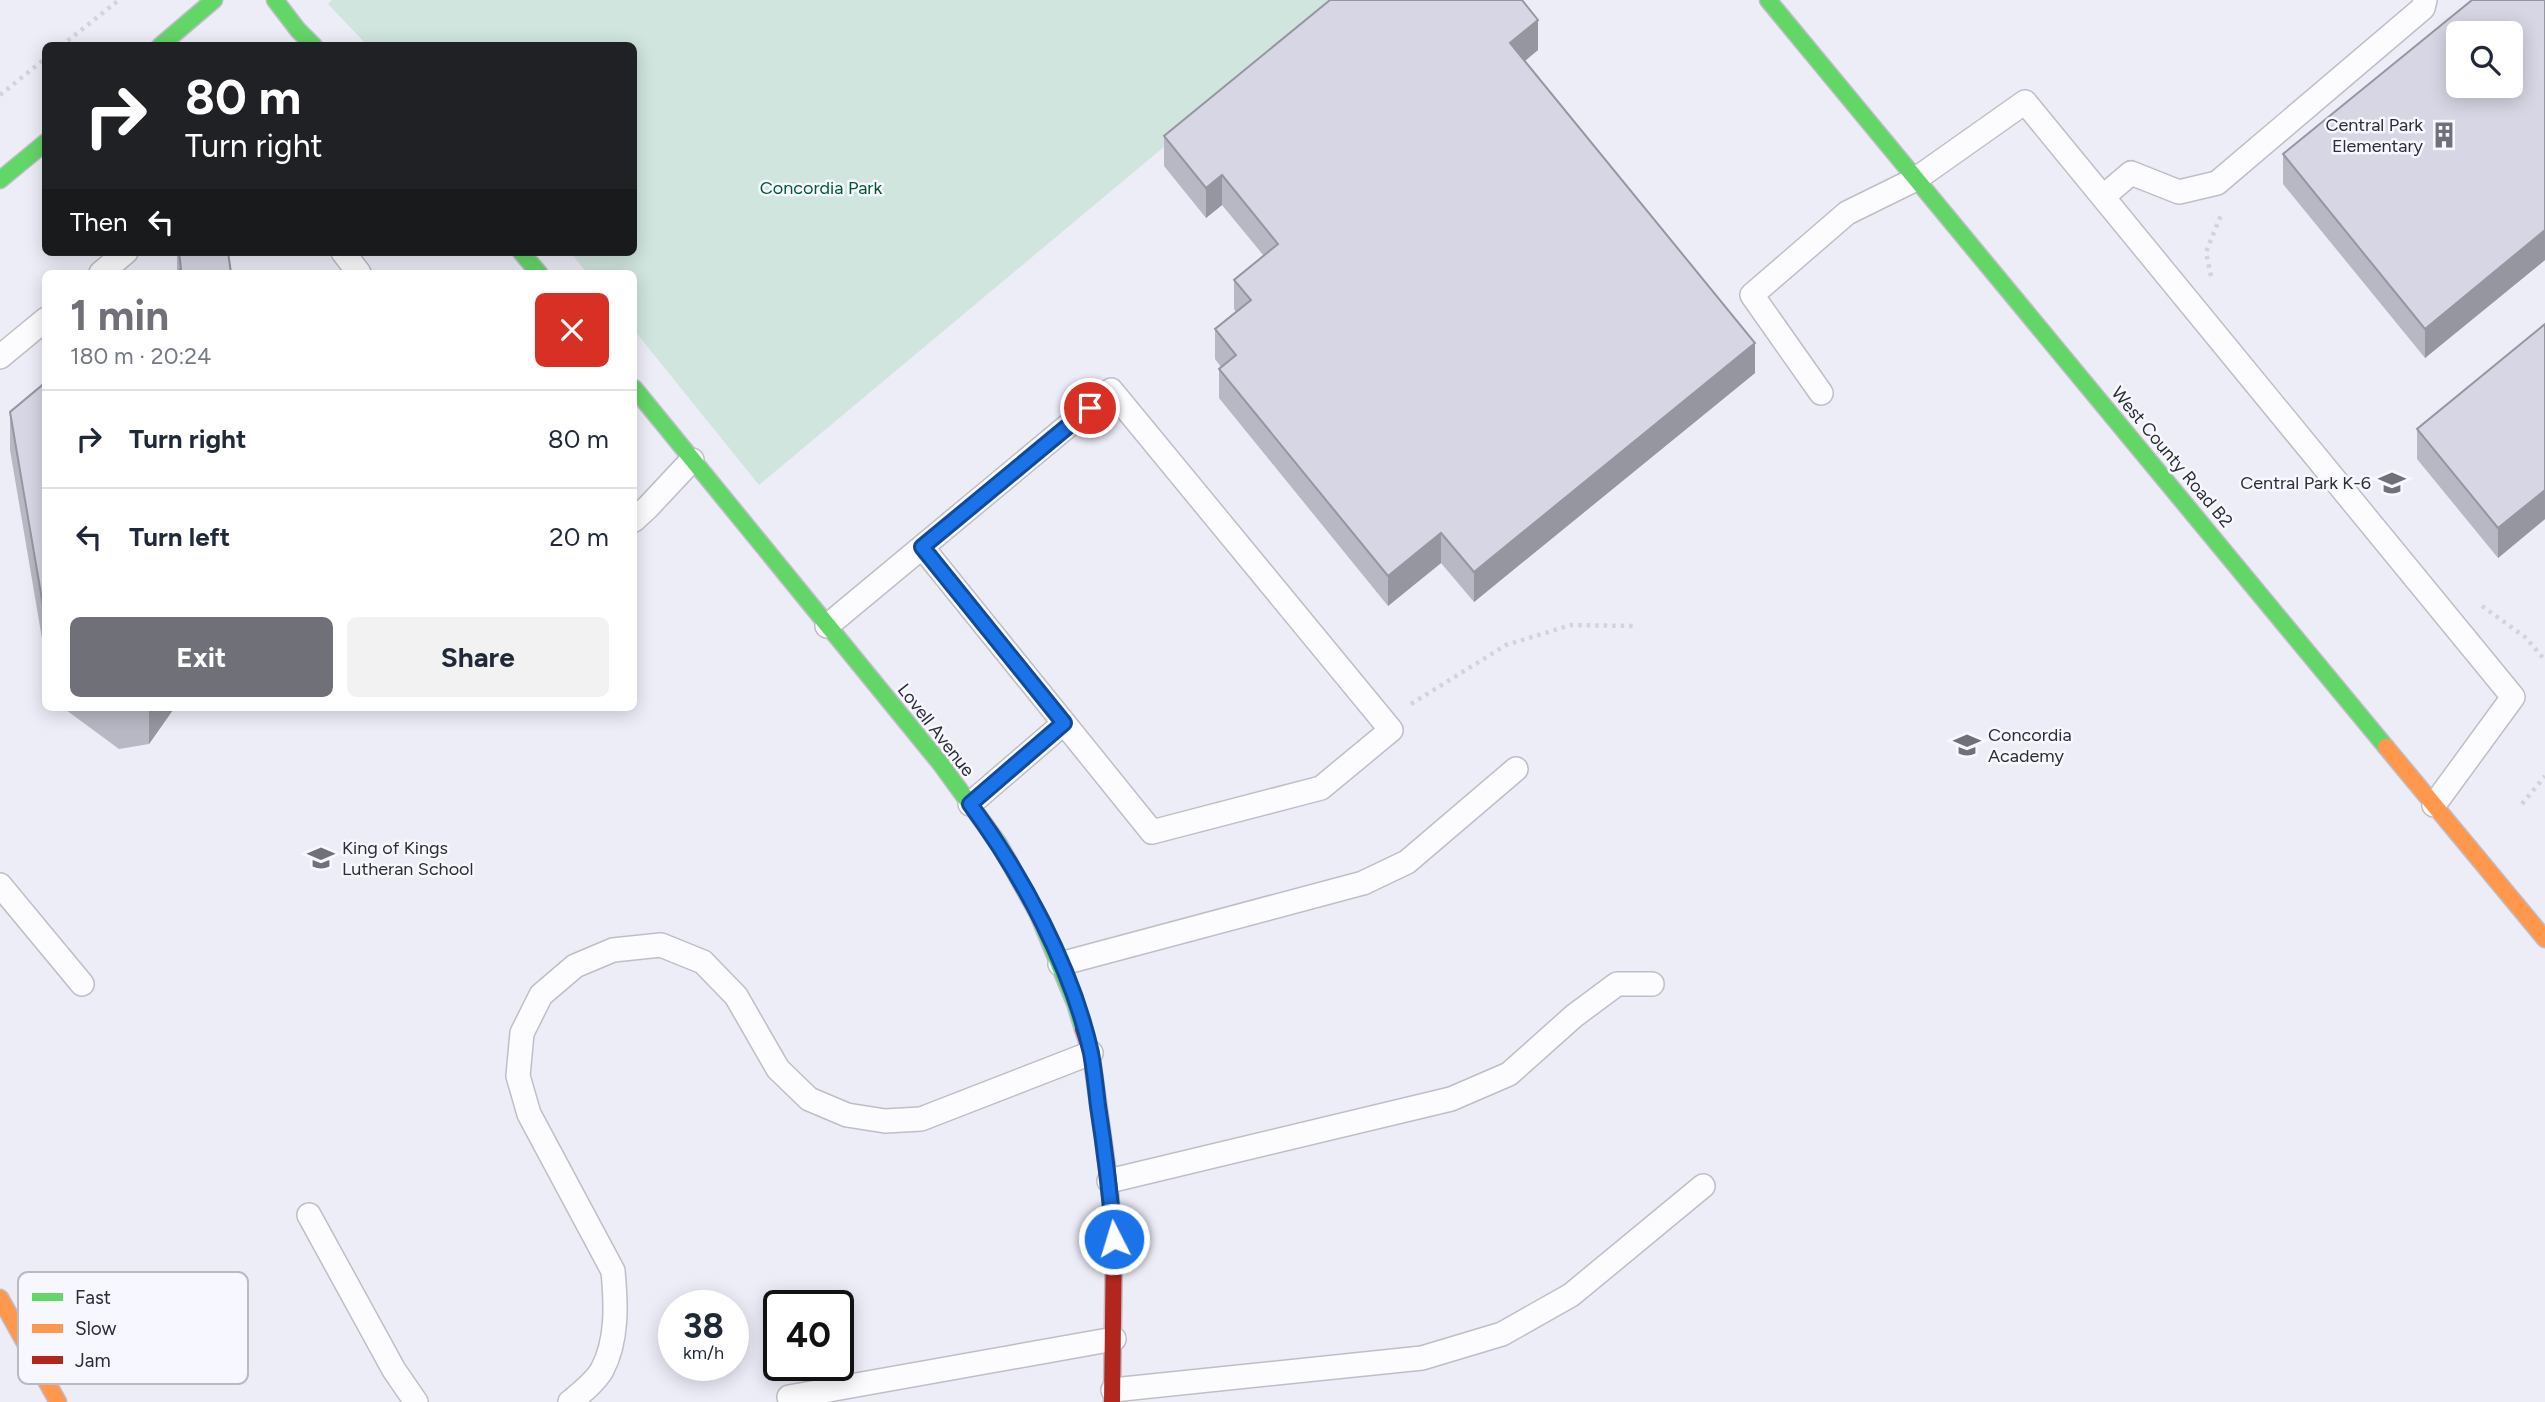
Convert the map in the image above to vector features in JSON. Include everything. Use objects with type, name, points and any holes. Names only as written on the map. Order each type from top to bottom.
[{"type":"main road","points":[[165,42],[214,0]]},
{"type":"main road","points":[[275,0],[310,42]]},
{"type":"main road","name":"West County Road B2","points":[[1768,0],[2545,939]]},
{"type":"main road","points":[[0,180],[42,145]]},
{"type":"main road","points":[[524,256],[536,270]]},
{"type":"main road","name":"Lovell Avenue","points":[[637,391],[940,763],[999,844],[1038,914],[1060,964],[1091,1053],[1109,1181],[1114,1239],[1112,1396]]},
{"type":"main road","points":[[0,1297],[18,1330]]},
{"type":"main road","points":[[48,1384],[58,1402]]},
{"type":"lane","points":[[2104,195],[2131,173],[2179,192],[2217,183],[2423,8],[2425,0]]},
{"type":"lane","points":[[1821,393],[1752,295],[1847,213],[1916,179],[2025,102],[2104,195],[2513,697],[2434,805]]},
{"type":"lane","points":[[105,270],[121,256]]},
{"type":"lane","points":[[346,256],[357,270]]},
{"type":"lane","points":[[0,357],[42,322]]},
{"type":"lane","points":[[827,626],[922,547],[1111,390],[1391,730],[1321,788],[1152,832],[922,547]]},
{"type":"lane","points":[[637,517],[692,460]]},
{"type":"lane","points":[[970,804],[1064,723]]},
{"type":"lane","points":[[1060,964],[1363,883],[1407,862],[1516,769]]},
{"type":"lane","points":[[0,886],[82,984]]},
{"type":"lane","points":[[570,1402],[601,1371],[613,1338],[616,1300],[613,1271],[529,1114],[518,1076],[522,1033],[541,995],[575,966],[613,950],[661,946],[703,962],[736,996],[778,1069],[809,1099],[847,1115],[886,1121],[921,1119],[1091,1053]]},
{"type":"lane","points":[[1109,1181],[1451,1100],[1509,1074],[1574,1016],[1618,984],[1651,984]]},
{"type":"lane","points":[[1112,1396],[1422,1358],[1502,1334],[1571,1295],[1703,1186]]},
{"type":"lane","points":[[309,1216],[394,1370],[416,1402]]},
{"type":"lane","points":[[789,1397],[1114,1339]]},
{"type":"path","points":[[66,42],[119,0]]},
{"type":"path","points":[[0,95],[42,61]]},
{"type":"path","points":[[2212,277],[2206,252],[2221,213]]},
{"type":"path","points":[[2482,606],[2525,637],[2545,660]]},
{"type":"path","points":[[1411,704],[1506,645],[1571,625],[1633,626]]},
{"type":"path","points":[[2522,804],[2545,776]]},
{"type":"green space","name":"Concordia Park","points":[[332,0],[1340,0],[759,485],[637,334],[637,270],[585,270],[573,256],[637,256],[637,42],[364,42],[328,4]]},
{"type":"building","points":[[1330,0],[1522,0],[1538,20],[1510,43],[1755,343],[1474,572],[1441,533],[1388,576],[1219,369],[1236,355],[1215,329],[1251,300],[1234,280],[1278,244],[1222,175],[1206,188],[1164,136]]},
{"type":"building","name":"Central Park Elementary","points":[[2472,0],[2545,0],[2545,230],[2425,329],[2283,154],[2446,21],[2446,98],[2523,98],[2523,21],[2446,21]]},
{"type":"building","points":[[179,256],[229,256],[231,270],[180,270]]},
{"type":"building","points":[[2545,324],[2545,490],[2498,528],[2417,429]]},
{"type":"building","points":[[42,385],[42,600],[10,412]]},
{"type":"traffic: fast","points":[[165,42],[214,0]]},
{"type":"traffic: fast","points":[[275,0],[310,42]]},
{"type":"traffic: fast","points":[[1768,0],[2386,747]]},
{"type":"traffic: fast","points":[[0,180],[42,145]]},
{"type":"traffic: fast","points":[[524,256],[536,270]]},
{"type":"traffic: fast","points":[[637,392],[940,763],[999,844],[1038,914],[1083,1029]]},
{"type":"traffic: slow","points":[[2386,747],[2545,939]]},
{"type":"traffic: slow","points":[[0,1298],[18,1330]]},
{"type":"traffic: slow","points":[[48,1384],[58,1402]]},
{"type":"traffic: jam","points":[[1083,1029],[1091,1053],[1109,1181],[1114,1239],[1112,1402]]},
{"type":"place","name":"Central Park Elementary","points":[[2444,135]]},
{"type":"place","name":"Central Park K-6","points":[[2392,483]]},
{"type":"place","name":"Concordia Academy","points":[[1967,745]]},
{"type":"place","name":"King of Kings Lutheran School","points":[[321,858]]},
{"type":"route","points":[[1090,408],[922,547],[1064,723],[970,804],[999,844],[1038,914],[1076,1003],[1091,1053],[1109,1181],[1114,1239]]}]
